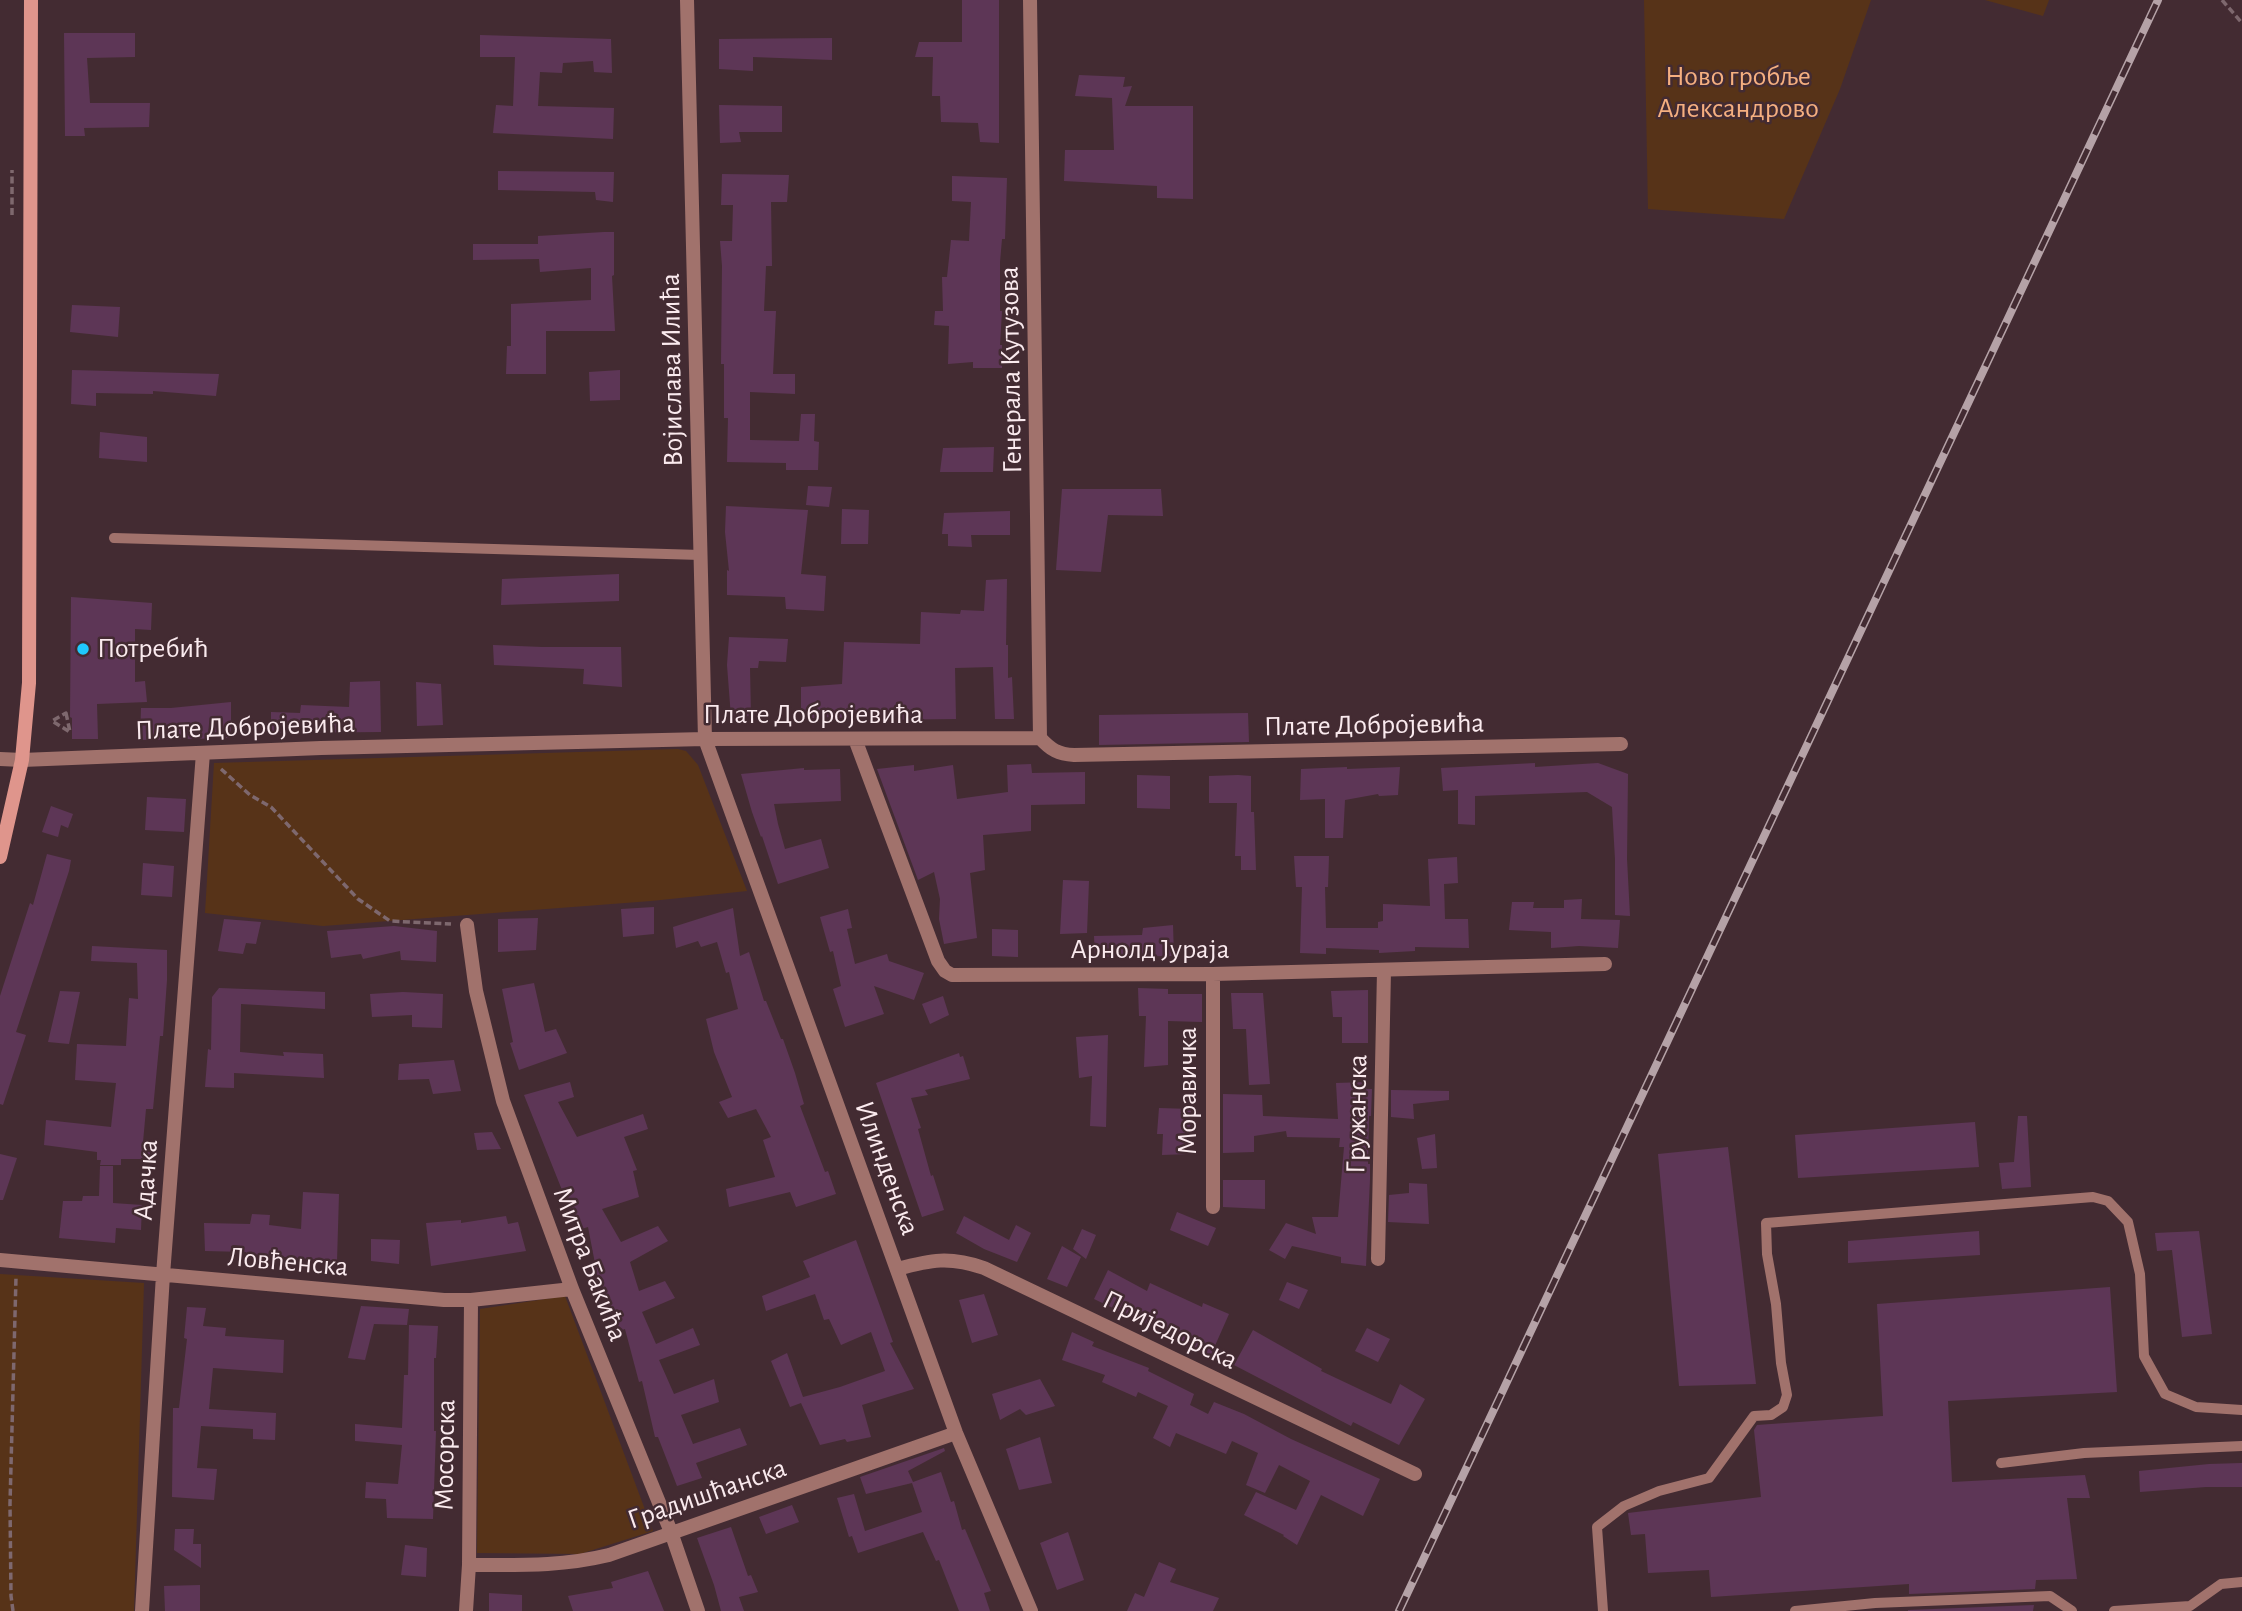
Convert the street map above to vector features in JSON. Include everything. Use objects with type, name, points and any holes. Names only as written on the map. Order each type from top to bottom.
[{"type":"main road","points":[[0,857],[22,760],[29,683],[31,0]]},
{"type":"street","name":"Војислава Илића","points":[[687,0],[705,739]]},
{"type":"street","name":"Генерала Кутузова","points":[[1030,0],[1040,738]]},
{"type":"street","name":"Плате Добројевића","points":[[0,759],[705,739],[1040,738],[1051,750],[1074,755],[1620,744]]},
{"type":"street","name":"Илинденска","points":[[705,739],[956,1433],[1031,1611]]},
{"type":"street","name":"Арнолд Јураја","points":[[855,739],[938,961],[945,971],[952,975],[1213,974],[1605,964]]},
{"type":"street","name":"Адачка","points":[[142,1611],[163,1275],[204,752]]},
{"type":"street","name":"Митра Бакића","points":[[467,925],[476,991],[503,1101],[572,1289],[671,1532],[698,1611]]},
{"type":"street","name":"Гружанска","points":[[1378,1259],[1384,971]]},
{"type":"street","name":"Моравичка","points":[[1213,974],[1213,1207]]},
{"type":"street","name":"Приједорска","points":[[897,1269],[935,1259],[965,1262],[984,1268],[1415,1474]]},
{"type":"street","name":"Ловћенска","points":[[0,1260],[431,1298],[471,1300],[572,1289]]},
{"type":"street","name":"Мосорска","points":[[466,1611],[469,1564],[471,1300]]},
{"type":"street","name":"Градишћанска","points":[[469,1564],[541,1566],[577,1563],[609,1555],[956,1433]]},
{"type":"lane","points":[[114,538],[701,555]]},
{"type":"lane","points":[[1604,1611],[1597,1527],[1624,1506],[1660,1491],[1709,1478],[1754,1416],[1771,1415],[1783,1407],[1787,1395],[1767,1254],[1766,1223],[2093,1197],[2108,1200],[2128,1222],[2140,1274],[2144,1356],[2165,1394],[2196,1407],[2242,1410]]},
{"type":"lane","points":[[2001,1463],[2084,1453],[2242,1446]]},
{"type":"lane","points":[[2114,1611],[2190,1606],[2221,1584],[2242,1582]]},
{"type":"lane","points":[[1795,1611],[1875,1603],[2050,1596],[2072,1611]]},
{"type":"path","points":[[2222,0],[2242,23]]},
{"type":"path","points":[[66,713],[70,732],[61,726],[52,721],[66,713]]},
{"type":"path","points":[[204,752],[250,795],[271,807],[358,899],[373,911],[390,921],[467,925]]},
{"type":"path","points":[[13,1611],[10,1504],[17,1261]]},
{"type":"green space","name":"Ново гробље Александрово","points":[[1644,0],[1871,0],[1840,89],[1784,219],[1648,209]]},
{"type":"green space","points":[[1985,0],[2049,0],[2043,16]]},
{"type":"green space","points":[[678,749],[686,751],[698,765],[747,891],[323,926],[205,913],[214,763]]},
{"type":"green space","points":[[0,1274],[144,1283],[134,1611],[0,1611]]},
{"type":"green space","points":[[565,1296],[653,1531],[580,1554],[477,1553],[480,1309]]},
{"type":"building","points":[[962,0],[999,0],[999,143],[980,142],[978,123],[941,122],[940,96],[932,96],[933,57],[915,57],[919,42],[962,42]]},
{"type":"building","points":[[64,33],[135,33],[135,57],[87,58],[90,103],[150,103],[149,127],[84,128],[85,136],[65,136]]},
{"type":"building","points":[[480,35],[611,39],[612,73],[594,72],[593,61],[563,63],[562,73],[540,72],[538,106],[614,108],[613,139],[493,133],[496,105],[513,106],[515,57],[480,57]]},
{"type":"building","points":[[832,38],[832,60],[753,57],[753,71],[719,69],[719,39]]},
{"type":"building","points":[[1079,75],[1125,77],[1123,87],[1132,86],[1125,106],[1193,106],[1193,199],[1157,198],[1157,186],[1064,181],[1065,150],[1114,150],[1112,98],[1075,96]]},
{"type":"building","points":[[719,105],[782,106],[782,132],[739,132],[741,142],[720,143]]},
{"type":"building","points":[[498,171],[614,172],[613,202],[596,200],[595,192],[498,190]]},
{"type":"building","points":[[722,174],[789,175],[787,202],[771,202],[772,266],[766,266],[764,311],[776,311],[773,374],[795,374],[795,394],[750,392],[750,440],[799,441],[801,414],[815,414],[814,441],[819,442],[818,470],[786,470],[786,463],[727,462],[728,418],[724,418],[724,364],[721,364],[720,241],[732,241],[733,205],[721,205]]},
{"type":"building","points":[[952,176],[1007,178],[1005,239],[1002,239],[1000,262],[1002,368],[973,368],[973,362],[948,364],[949,326],[934,325],[935,311],[943,311],[942,277],[947,277],[951,240],[969,241],[971,202],[952,201]]},
{"type":"building","points":[[614,232],[612,276],[615,331],[546,331],[546,374],[506,374],[507,346],[511,346],[511,304],[591,300],[591,268],[540,272],[539,259],[473,260],[473,244],[538,244],[538,236]]},
{"type":"building","points":[[72,305],[120,307],[118,337],[70,332]]},
{"type":"building","points":[[72,370],[219,374],[216,396],[153,391],[153,394],[96,393],[96,406],[71,404]]},
{"type":"building","points":[[620,370],[620,400],[590,401],[589,372]]},
{"type":"building","points":[[100,432],[147,437],[147,462],[99,458]]},
{"type":"building","points":[[994,447],[993,472],[940,472],[943,448]]},
{"type":"building","points":[[808,486],[832,487],[829,507],[806,505]]},
{"type":"building","points":[[1062,489],[1161,489],[1163,516],[1108,515],[1101,572],[1056,570]]},
{"type":"building","points":[[726,506],[808,510],[801,574],[826,576],[824,611],[786,609],[785,597],[727,595],[727,570],[729,571],[725,532]]},
{"type":"building","points":[[842,509],[869,510],[868,544],[841,544]]},
{"type":"building","points":[[1010,511],[1010,535],[971,535],[972,547],[948,546],[948,534],[942,534],[944,513]]},
{"type":"building","points":[[619,574],[619,601],[501,605],[502,579]]},
{"type":"building","points":[[1007,579],[1006,645],[1008,678],[1012,677],[1014,719],[995,719],[993,667],[955,668],[956,719],[801,719],[801,687],[842,684],[844,642],[920,644],[921,612],[960,614],[961,610],[984,611],[986,580]]},
{"type":"building","points":[[71,597],[152,603],[151,630],[135,629],[135,682],[145,681],[147,702],[97,704],[98,739],[72,739]]},
{"type":"building","points":[[729,637],[788,639],[786,662],[759,661],[758,668],[750,668],[751,716],[731,717],[727,665]]},
{"type":"building","points":[[493,645],[621,647],[622,687],[583,684],[584,669],[494,665]]},
{"type":"building","points":[[380,681],[381,732],[271,733],[271,712],[300,713],[301,705],[349,707],[350,682]]},
{"type":"building","points":[[416,682],[441,684],[443,725],[417,726]]},
{"type":"building","points":[[231,702],[231,738],[140,740],[141,708]]},
{"type":"building","points":[[1248,713],[1249,742],[1099,745],[1099,715]]},
{"type":"building","points":[[1535,763],[1535,767],[1598,763],[1628,774],[1627,859],[1630,916],[1615,915],[1612,807],[1587,792],[1475,796],[1475,825],[1458,824],[1458,790],[1443,791],[1441,768]]},
{"type":"building","points":[[1031,764],[1032,773],[1085,772],[1085,804],[1031,805],[1031,831],[983,835],[985,870],[970,873],[977,938],[944,944],[939,919],[940,899],[934,872],[918,880],[877,769],[914,765],[914,771],[953,765],[957,799],[1008,792],[1007,765]]},
{"type":"building","points":[[1400,767],[1398,795],[1378,794],[1345,800],[1343,838],[1325,838],[1325,799],[1300,800],[1301,769]]},
{"type":"building","points":[[804,768],[840,769],[841,801],[774,804],[778,824],[785,849],[821,839],[829,868],[778,884],[741,774]]},
{"type":"building","points":[[1137,775],[1170,776],[1170,809],[1137,808]]},
{"type":"building","points":[[1209,776],[1251,776],[1256,870],[1241,870],[1241,856],[1235,856],[1237,803],[1209,803]]},
{"type":"building","points":[[147,797],[186,799],[184,832],[145,830]]},
{"type":"building","points":[[51,806],[73,814],[68,828],[61,825],[58,837],[42,832]]},
{"type":"building","points":[[47,854],[71,860],[16,1032],[26,1035],[3,1105],[0,1104],[0,996],[30,903],[33,905]]},
{"type":"building","points":[[1294,856],[1329,856],[1328,887],[1325,887],[1326,928],[1378,928],[1378,922],[1383,921],[1383,904],[1430,906],[1428,859],[1457,857],[1458,883],[1444,884],[1445,919],[1468,919],[1469,948],[1415,947],[1415,951],[1379,953],[1379,950],[1326,948],[1326,954],[1300,953],[1302,887],[1296,887]]},
{"type":"building","points":[[143,863],[174,866],[172,897],[141,895]]},
{"type":"building","points":[[1063,880],[1089,881],[1087,933],[1060,934]]},
{"type":"building","points":[[1582,899],[1581,919],[1620,920],[1618,948],[1551,948],[1551,932],[1509,930],[1512,902],[1534,902],[1533,908],[1564,908],[1564,900]]},
{"type":"building","points":[[654,907],[654,934],[623,937],[621,909]]},
{"type":"building","points":[[733,908],[740,956],[749,952],[764,1001],[783,1039],[795,1073],[804,1104],[800,1106],[836,1194],[796,1207],[790,1192],[729,1207],[726,1189],[775,1177],[763,1140],[771,1137],[756,1109],[728,1118],[719,1102],[732,1097],[714,1052],[706,1019],[738,1009],[729,972],[726,973],[717,942],[701,947],[698,941],[676,948],[673,927]]},
{"type":"building","points":[[848,909],[852,928],[847,929],[855,964],[887,954],[889,961],[924,973],[914,1000],[874,986],[884,1014],[845,1027],[833,989],[841,986],[833,951],[830,952],[820,917]]},
{"type":"building","points":[[538,918],[536,950],[498,952],[498,919]]},
{"type":"building","points":[[224,919],[261,922],[256,944],[246,943],[243,954],[218,951]]},
{"type":"building","points":[[1173,925],[1174,956],[1095,957],[1094,936],[1142,935],[1143,928]]},
{"type":"building","points":[[394,926],[437,931],[436,962],[401,960],[400,951],[363,959],[361,954],[331,958],[327,931]]},
{"type":"building","points":[[992,929],[1018,930],[1018,957],[992,956]]},
{"type":"building","points":[[92,946],[167,950],[163,1036],[160,1036],[153,1109],[146,1109],[143,1142],[150,1142],[150,1159],[121,1159],[121,1165],[100,1165],[97,1152],[44,1145],[46,1120],[111,1127],[116,1083],[75,1080],[77,1044],[126,1046],[129,998],[138,999],[137,963],[91,961]]},
{"type":"building","points":[[534,983],[545,1032],[556,1029],[567,1053],[519,1070],[510,1043],[513,1042],[502,989]]},
{"type":"building","points":[[219,988],[325,992],[325,1009],[241,1004],[240,1052],[284,1056],[283,1052],[323,1054],[324,1078],[234,1073],[234,1088],[205,1087],[208,1049],[211,1050],[212,997]]},
{"type":"building","points":[[1138,988],[1168,989],[1168,994],[1202,994],[1202,1022],[1168,1021],[1168,1065],[1144,1067],[1146,1016],[1139,1016]]},
{"type":"building","points":[[1368,990],[1368,1043],[1342,1043],[1342,1017],[1333,1017],[1331,991]]},
{"type":"building","points":[[60,991],[80,992],[69,1044],[48,1042]]},
{"type":"building","points":[[1231,993],[1263,993],[1270,1084],[1249,1085],[1246,1029],[1233,1029]]},
{"type":"building","points":[[370,994],[443,994],[442,1028],[412,1027],[412,1015],[372,1017]]},
{"type":"building","points":[[943,996],[949,1015],[930,1024],[922,1004]]},
{"type":"building","points":[[1108,1035],[1106,1127],[1090,1126],[1092,1076],[1079,1078],[1076,1037]]},
{"type":"building","points":[[959,1053],[960,1057],[963,1056],[970,1079],[925,1090],[928,1095],[911,1098],[921,1128],[918,1129],[931,1176],[933,1175],[944,1210],[922,1217],[876,1083]]},
{"type":"building","points":[[454,1060],[461,1091],[433,1094],[429,1079],[398,1080],[399,1064]]},
{"type":"building","points":[[570,1082],[574,1097],[558,1102],[577,1137],[643,1114],[648,1129],[624,1137],[637,1170],[633,1171],[639,1197],[602,1209],[621,1242],[658,1226],[668,1241],[630,1262],[639,1291],[665,1281],[675,1298],[642,1312],[656,1344],[693,1328],[700,1345],[659,1360],[674,1394],[714,1379],[719,1402],[681,1415],[693,1444],[740,1428],[747,1445],[696,1463],[702,1478],[677,1486],[658,1437],[655,1437],[642,1381],[639,1382],[625,1329],[619,1331],[598,1279],[588,1227],[578,1230],[524,1095]]},
{"type":"building","points":[[1367,1082],[1367,1089],[1372,1089],[1366,1266],[1341,1263],[1341,1257],[1292,1246],[1285,1259],[1269,1250],[1286,1223],[1316,1234],[1312,1217],[1338,1217],[1344,1147],[1339,1147],[1340,1138],[1287,1137],[1286,1131],[1254,1136],[1254,1152],[1223,1153],[1223,1094],[1262,1095],[1263,1116],[1338,1119],[1336,1083]]},
{"type":"building","points":[[1391,1090],[1449,1091],[1449,1100],[1413,1104],[1414,1119],[1391,1117]]},
{"type":"building","points":[[1159,1108],[1191,1109],[1189,1154],[1162,1155],[1163,1134],[1157,1134]]},
{"type":"building","points":[[2018,1116],[2027,1116],[2031,1187],[2002,1189],[1999,1163],[2014,1162]]},
{"type":"building","points":[[1975,1122],[1979,1167],[1798,1178],[1795,1135]]},
{"type":"building","points":[[492,1132],[501,1149],[477,1150],[474,1133]]},
{"type":"building","points":[[1435,1134],[1437,1168],[1422,1169],[1417,1138]]},
{"type":"building","points":[[1728,1147],[1756,1384],[1679,1386],[1658,1154]]},
{"type":"building","points":[[0,1154],[17,1158],[3,1200],[0,1200]]},
{"type":"building","points":[[100,1166],[113,1166],[113,1203],[142,1205],[141,1230],[116,1228],[115,1243],[59,1238],[63,1201],[82,1201],[83,1196],[99,1196]]},
{"type":"building","points":[[1223,1180],[1265,1180],[1265,1209],[1223,1207]]},
{"type":"building","points":[[1409,1183],[1427,1184],[1429,1224],[1388,1222],[1389,1195],[1409,1193]]},
{"type":"building","points":[[303,1192],[339,1194],[337,1261],[246,1252],[205,1251],[204,1223],[250,1224],[252,1214],[270,1215],[269,1225],[301,1229]]},
{"type":"building","points":[[1177,1212],[1216,1228],[1208,1246],[1170,1230]]},
{"type":"building","points":[[506,1216],[508,1224],[518,1222],[526,1251],[431,1266],[426,1223],[461,1220],[461,1223]]},
{"type":"building","points":[[964,1216],[1009,1240],[1016,1225],[1031,1233],[1017,1262],[984,1249],[956,1233]]},
{"type":"building","points":[[1082,1229],[1096,1235],[1086,1259],[1073,1249]]},
{"type":"building","points":[[1979,1231],[1980,1255],[1848,1263],[1848,1241]]},
{"type":"building","points":[[2199,1231],[2212,1334],[2182,1337],[2172,1250],[2157,1251],[2155,1233]]},
{"type":"building","points":[[371,1239],[400,1240],[399,1264],[371,1261]]},
{"type":"building","points":[[856,1240],[893,1342],[890,1343],[914,1389],[862,1405],[871,1437],[820,1445],[801,1403],[790,1407],[771,1361],[787,1353],[803,1397],[840,1387],[885,1371],[871,1332],[841,1345],[829,1319],[824,1320],[815,1294],[766,1311],[762,1296],[810,1277],[803,1261]]},
{"type":"building","points":[[1062,1246],[1081,1257],[1067,1287],[1047,1279]]},
{"type":"building","points":[[1108,1270],[1147,1291],[1150,1283],[1202,1307],[1203,1303],[1229,1314],[1210,1357],[1185,1347],[1186,1343],[1094,1299]]},
{"type":"building","points":[[1287,1282],[1308,1290],[1299,1309],[1279,1300]]},
{"type":"building","points":[[2110,1287],[2117,1392],[1948,1401],[1952,1482],[2085,1475],[2090,1498],[2067,1498],[2077,1579],[2036,1580],[2035,1589],[1909,1594],[1909,1584],[1711,1597],[1709,1570],[1648,1573],[1645,1534],[1631,1535],[1628,1513],[1761,1497],[1754,1430],[1757,1425],[1883,1416],[1877,1304]]},
{"type":"building","points":[[984,1294],[998,1335],[972,1343],[959,1300]]},
{"type":"building","points":[[361,1306],[409,1309],[407,1325],[374,1324],[365,1360],[348,1358]]},
{"type":"building","points":[[187,1307],[206,1308],[203,1326],[226,1328],[225,1336],[284,1340],[283,1373],[213,1368],[209,1409],[276,1413],[275,1440],[253,1439],[253,1429],[201,1426],[197,1468],[217,1469],[214,1500],[172,1497],[173,1408],[179,1408],[187,1339],[184,1338]]},
{"type":"building","points":[[409,1325],[438,1326],[434,1358],[436,1431],[433,1519],[387,1518],[386,1499],[365,1498],[366,1482],[398,1484],[402,1445],[355,1441],[355,1424],[402,1428],[404,1375],[408,1375]]},
{"type":"building","points":[[1367,1328],[1390,1339],[1378,1362],[1355,1351]]},
{"type":"building","points":[[1253,1330],[1322,1369],[1321,1371],[1391,1404],[1400,1384],[1425,1399],[1399,1445],[1353,1422],[1351,1426],[1234,1365]]},
{"type":"building","points":[[1072,1332],[1094,1342],[1092,1346],[1149,1368],[1148,1371],[1194,1394],[1190,1405],[1208,1414],[1214,1402],[1380,1479],[1363,1516],[1321,1495],[1297,1545],[1284,1535],[1244,1515],[1256,1492],[1296,1510],[1310,1481],[1279,1465],[1265,1493],[1246,1485],[1258,1453],[1232,1441],[1226,1454],[1176,1433],[1170,1447],[1153,1438],[1168,1406],[1138,1392],[1136,1397],[1102,1382],[1105,1375],[1062,1360]]},
{"type":"building","points":[[1040,1379],[1055,1406],[1026,1415],[1020,1409],[1000,1420],[992,1394]]},
{"type":"building","points":[[1040,1437],[1052,1483],[1019,1490],[1006,1449]]},
{"type":"building","points":[[944,1448],[945,1451],[908,1471],[913,1482],[941,1472],[951,1502],[954,1501],[962,1530],[965,1529],[991,1591],[984,1593],[990,1611],[959,1611],[939,1560],[936,1561],[923,1532],[858,1553],[852,1536],[849,1537],[837,1498],[854,1494],[865,1531],[922,1512],[912,1483],[866,1494],[860,1477]]},
{"type":"building","points":[[2242,1463],[2242,1487],[2140,1492],[2139,1471]]},
{"type":"building","points":[[792,1505],[799,1522],[766,1534],[759,1517]]},
{"type":"building","points":[[731,1527],[748,1576],[751,1575],[758,1592],[739,1597],[744,1611],[721,1611],[697,1538]]},
{"type":"building","points":[[175,1529],[194,1529],[193,1544],[201,1544],[201,1568],[174,1550]]},
{"type":"building","points":[[1068,1532],[1084,1580],[1057,1590],[1040,1543]]},
{"type":"building","points":[[405,1545],[427,1548],[426,1577],[401,1575]]},
{"type":"building","points":[[1159,1562],[1176,1569],[1170,1582],[1219,1598],[1213,1611],[1127,1611],[1135,1593],[1144,1597]]},
{"type":"building","points":[[648,1571],[664,1611],[573,1611],[568,1596],[613,1588],[611,1582]]},
{"type":"building","points":[[200,1585],[200,1611],[165,1611],[164,1586]]},
{"type":"building","points":[[489,1593],[522,1595],[522,1611],[489,1611]]},
{"type":"building","points":[[2034,1605],[2033,1611],[1908,1611],[1908,1610]]},
{"type":"railway","points":[[1399,1611],[2158,0]]},
{"type":"place","name":"Потребић","points":[[83,649]]}]
